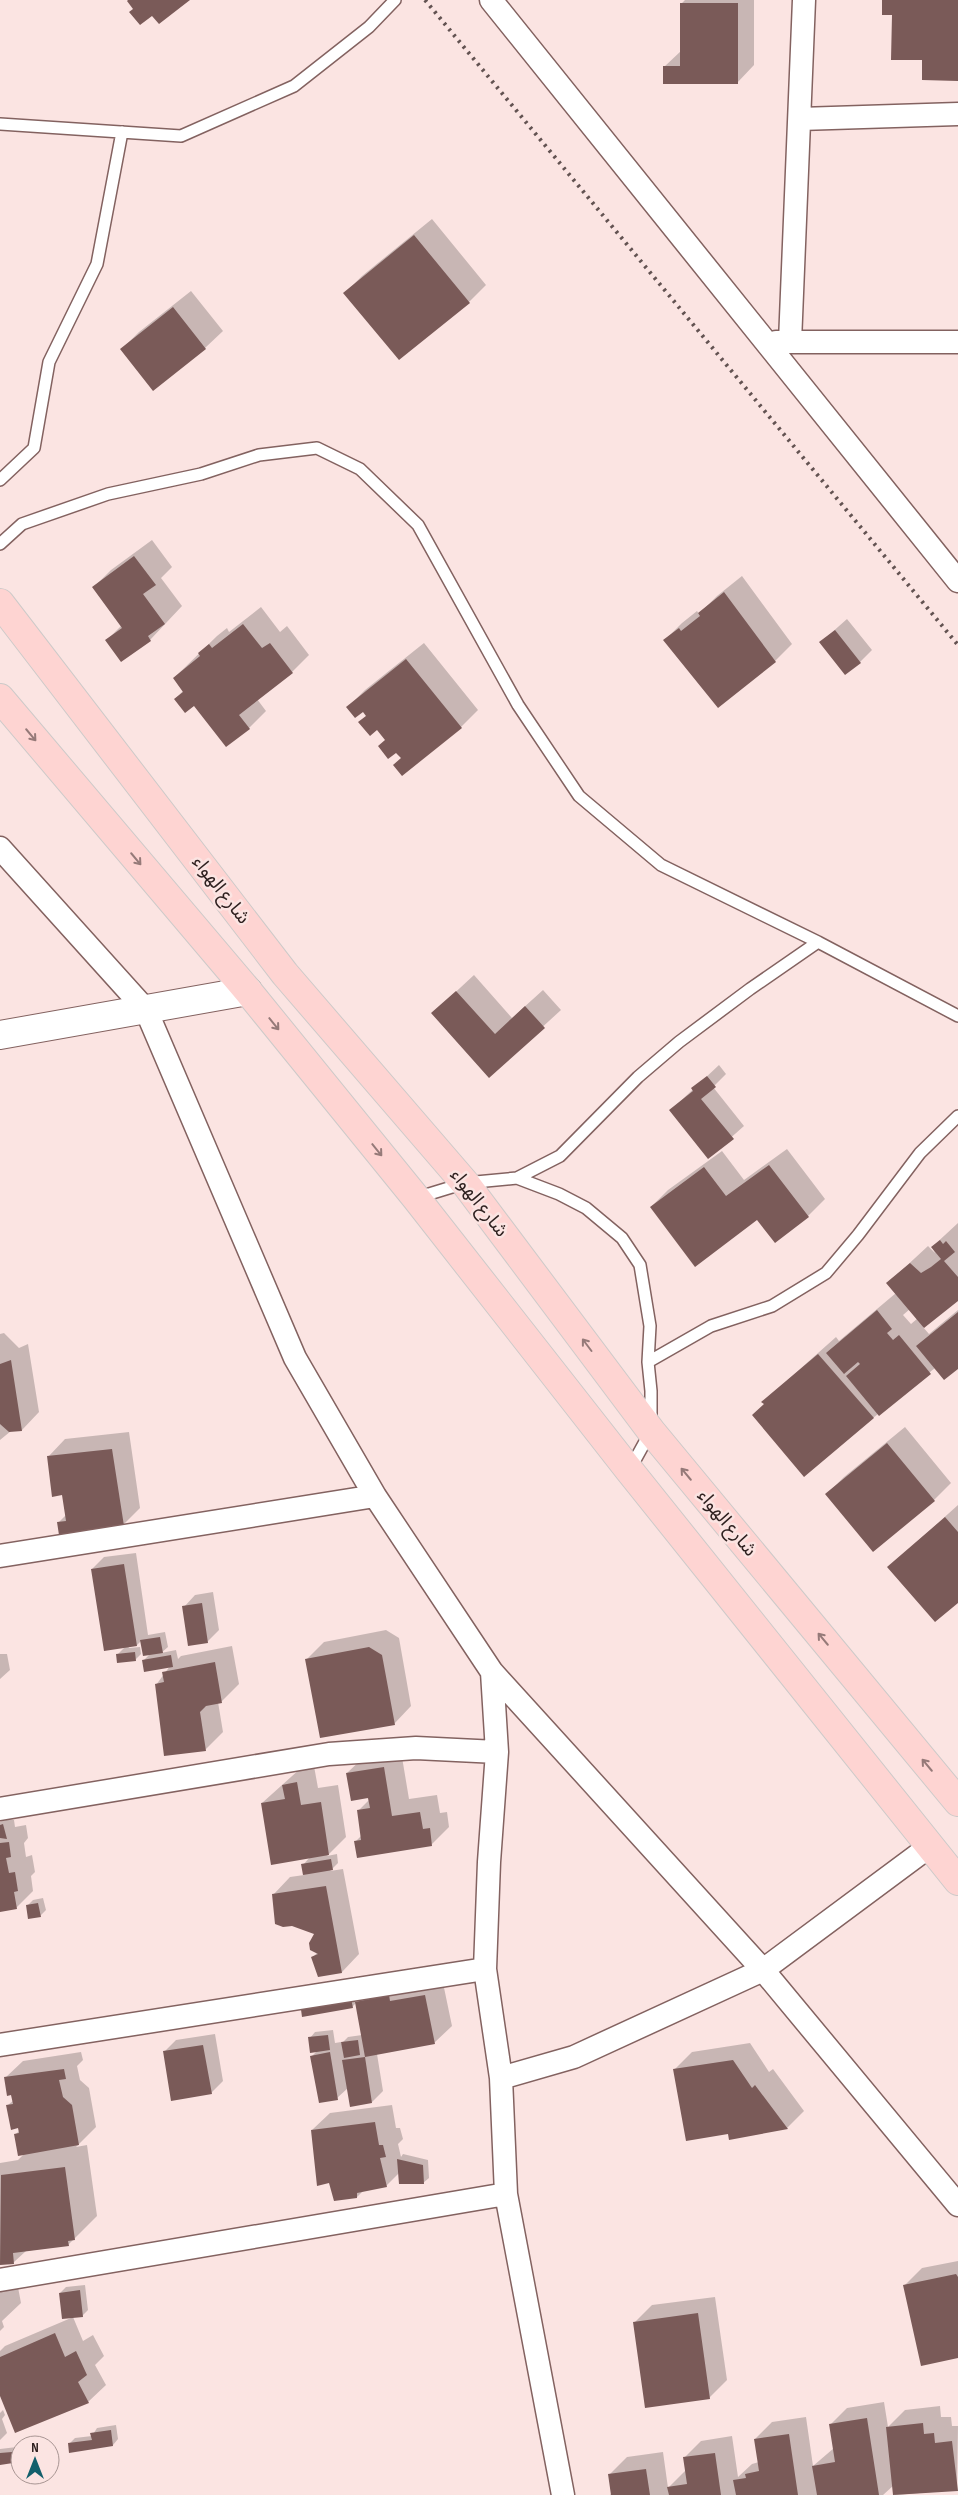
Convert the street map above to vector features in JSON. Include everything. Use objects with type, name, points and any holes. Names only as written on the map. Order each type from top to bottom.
[{"type":"main road","name":"شارع الهواء","points":[[0,603],[285,974],[465,1183],[651,1431],[958,1802]]},
{"type":"main road","points":[[0,698],[248,991],[416,1198],[629,1470],[958,1881]]},
{"type":"street","points":[[491,0],[958,581]]},
{"type":"street","points":[[790,342],[804,0]]},
{"type":"street","points":[[800,119],[958,114]]},
{"type":"street","points":[[766,342],[958,342]]},
{"type":"street","points":[[0,848],[146,1010],[295,1358],[375,1496],[492,1672],[763,1970],[958,2205]]},
{"type":"street","points":[[0,1034],[248,991]]},
{"type":"street","points":[[0,1556],[375,1496]]},
{"type":"street","points":[[492,1672],[497,1752],[489,1862],[485,1968],[501,2078],[506,2194],[563,2495]]},
{"type":"street","points":[[0,1808],[338,1753],[416,1748],[497,1752]]},
{"type":"street","points":[[501,2078],[574,2057],[763,1970],[930,1846]]},
{"type":"street","points":[[0,2044],[485,1968]]},
{"type":"street","points":[[0,2280],[506,2194]]},
{"type":"lane","points":[[0,124],[181,136],[294,86],[369,27],[395,0]]},
{"type":"lane","points":[[0,480],[34,448],[49,362],[97,264],[122,132]]},
{"type":"lane","points":[[0,544],[22,524],[108,494],[200,474],[258,455],[317,448],[326,452],[360,469],[418,525],[518,705],[579,796],[661,865],[818,942],[958,1016]]},
{"type":"lane","points":[[416,1198],[465,1183],[517,1178],[560,1156],[638,1077],[679,1042],[750,989],[818,942]]},
{"type":"lane","points":[[648,1362],[711,1326],[772,1306],[826,1273],[858,1235],[920,1153],[958,1116]]},
{"type":"lane","points":[[517,1178],[560,1194],[586,1208],[622,1238],[640,1264],[650,1326],[648,1362],[651,1391],[651,1431],[629,1470]]},
{"type":"building","points":[[128,0],[190,0],[159,24],[152,16],[140,25],[129,12],[133,9]]},
{"type":"building","points":[[882,0],[958,0],[958,81],[922,80],[922,60],[891,60],[892,15],[882,15]]},
{"type":"building","points":[[680,3],[738,3],[738,84],[663,84],[663,66],[680,66]]},
{"type":"building","points":[[414,235],[470,303],[399,360],[343,293]]},
{"type":"building","points":[[173,307],[206,349],[153,391],[120,349]]},
{"type":"building","points":[[134,556],[156,585],[143,594],[165,624],[148,636],[151,641],[121,662],[105,640],[122,628],[92,587]]},
{"type":"building","points":[[724,592],[776,662],[718,708],[663,640],[679,628],[681,631],[700,616],[698,613]]},
{"type":"building","points":[[243,624],[262,648],[270,643],[293,673],[239,715],[250,729],[226,747],[194,706],[185,713],[174,699],[183,692],[173,678],[200,656],[198,653],[209,644],[212,648]]},
{"type":"building","points":[[835,630],[861,663],[845,675],[819,642]]},
{"type":"building","points":[[406,659],[462,728],[402,776],[393,765],[401,758],[396,753],[388,759],[378,746],[385,740],[377,730],[370,736],[358,722],[366,716],[363,712],[355,718],[346,707]]},
{"type":"building","points":[[456,991],[495,1034],[525,1006],[545,1028],[489,1078],[431,1013]]},
{"type":"building","points":[[707,1076],[716,1087],[701,1099],[734,1139],[708,1159],[669,1110],[693,1091],[691,1088]]},
{"type":"building","points":[[769,1165],[809,1217],[775,1243],[757,1220],[695,1267],[650,1207],[704,1167],[726,1196]]},
{"type":"building","points":[[940,1240],[943,1244],[946,1241],[955,1252],[944,1261],[958,1277],[958,1301],[924,1328],[886,1283],[910,1263],[921,1273],[931,1267],[941,1259],[931,1247]]},
{"type":"building","points":[[877,1310],[892,1329],[887,1333],[893,1340],[899,1335],[931,1374],[879,1416],[846,1376],[860,1364],[858,1362],[844,1374],[826,1353]]},
{"type":"building","points":[[958,1312],[958,1369],[944,1380],[916,1346]]},
{"type":"building","points":[[818,1354],[874,1418],[804,1477],[752,1415],[764,1404],[761,1402]]},
{"type":"building","points":[[11,1360],[22,1431],[9,1432],[0,1424],[0,1364]]},
{"type":"building","points":[[887,1443],[935,1501],[873,1552],[825,1494]]},
{"type":"building","points":[[112,1449],[124,1526],[59,1535],[57,1522],[66,1521],[62,1495],[52,1497],[47,1456]]},
{"type":"building","points":[[945,1517],[958,1532],[958,1603],[935,1622],[887,1567]]},
{"type":"building","points":[[124,1564],[137,1646],[104,1651],[91,1569]]},
{"type":"building","points":[[202,1603],[208,1643],[188,1646],[182,1606]]},
{"type":"building","points":[[160,1637],[163,1653],[143,1656],[140,1640]]},
{"type":"building","points":[[369,1647],[382,1655],[395,1725],[320,1738],[305,1659]]},
{"type":"building","points":[[135,1652],[136,1661],[117,1663],[116,1654]]},
{"type":"building","points":[[171,1655],[173,1667],[144,1672],[142,1660]]},
{"type":"building","points":[[215,1662],[222,1703],[206,1706],[200,1712],[206,1751],[164,1756],[155,1684],[164,1682],[162,1672]]},
{"type":"building","points":[[384,1767],[392,1816],[420,1812],[423,1829],[430,1828],[432,1846],[357,1858],[354,1841],[361,1840],[357,1810],[370,1808],[368,1798],[351,1801],[346,1773]]},
{"type":"building","points":[[297,1782],[301,1805],[321,1802],[329,1855],[271,1865],[261,1803],[285,1799],[282,1785]]},
{"type":"building","points":[[3,1824],[7,1839],[0,1838],[0,1825]]},
{"type":"building","points":[[9,1842],[11,1857],[6,1858],[9,1873],[15,1872],[18,1891],[14,1892],[17,1909],[0,1912],[0,1843]]},
{"type":"building","points":[[331,1859],[333,1870],[303,1875],[301,1864]]},
{"type":"building","points":[[326,1886],[342,1973],[318,1977],[311,1957],[318,1954],[310,1950],[309,1943],[314,1934],[292,1926],[283,1927],[275,1924],[272,1894]]},
{"type":"building","points":[[38,1903],[41,1917],[28,1919],[26,1905]]},
{"type":"building","points":[[350,1993],[353,2008],[302,2017],[300,2002]]},
{"type":"building","points":[[389,1995],[390,2001],[425,1995],[435,2044],[365,2057],[355,2002]]},
{"type":"building","points":[[328,2035],[330,2050],[310,2053],[308,2037]]},
{"type":"building","points":[[358,2040],[360,2055],[344,2058],[341,2042]]},
{"type":"building","points":[[203,2045],[212,2094],[171,2101],[163,2051]]},
{"type":"building","points":[[330,2052],[338,2100],[319,2103],[310,2056]]},
{"type":"building","points":[[365,2057],[372,2103],[350,2107],[342,2060]]},
{"type":"building","points":[[733,2060],[752,2088],[755,2085],[788,2129],[729,2140],[728,2134],[686,2141],[673,2069]]},
{"type":"building","points":[[64,2069],[66,2079],[59,2080],[63,2097],[72,2105],[79,2145],[18,2156],[14,2134],[19,2133],[18,2128],[11,2130],[6,2105],[13,2104],[11,2095],[7,2096],[4,2077]]},
{"type":"building","points":[[375,2122],[379,2145],[383,2145],[386,2157],[380,2158],[387,2187],[357,2193],[357,2198],[334,2201],[329,2183],[317,2186],[311,2130]]},
{"type":"building","points":[[397,2159],[423,2165],[424,2184],[399,2184]]},
{"type":"building","points":[[65,2167],[75,2240],[68,2241],[69,2246],[13,2253],[14,2264],[0,2265],[1,2175]]},
{"type":"building","points":[[956,2274],[958,2277],[958,2358],[921,2366],[903,2285]]},
{"type":"building","points":[[80,2290],[83,2317],[62,2319],[59,2293]]},
{"type":"building","points":[[698,2313],[710,2399],[645,2408],[633,2322]]},
{"type":"building","points":[[55,2333],[65,2357],[76,2351],[87,2375],[78,2382],[89,2403],[15,2433],[0,2396],[0,2357]]},
{"type":"building","points":[[867,2418],[879,2495],[817,2495],[812,2466],[835,2462],[829,2424]]},
{"type":"building","points":[[923,2423],[924,2434],[934,2433],[935,2443],[952,2441],[958,2491],[893,2495],[886,2427]]},
{"type":"building","points":[[111,2430],[113,2446],[69,2453],[68,2443],[92,2440],[90,2433]]},
{"type":"building","points":[[789,2434],[798,2495],[736,2495],[733,2480],[746,2478],[745,2474],[759,2471],[754,2439]]},
{"type":"building","points":[[10,2452],[10,2463],[0,2465],[0,2453]]},
{"type":"building","points":[[715,2453],[721,2495],[669,2495],[667,2487],[687,2484],[683,2457]]},
{"type":"building","points":[[646,2469],[650,2495],[611,2495],[608,2474]]},
{"type":"railway","points":[[425,0],[958,645]]}]
